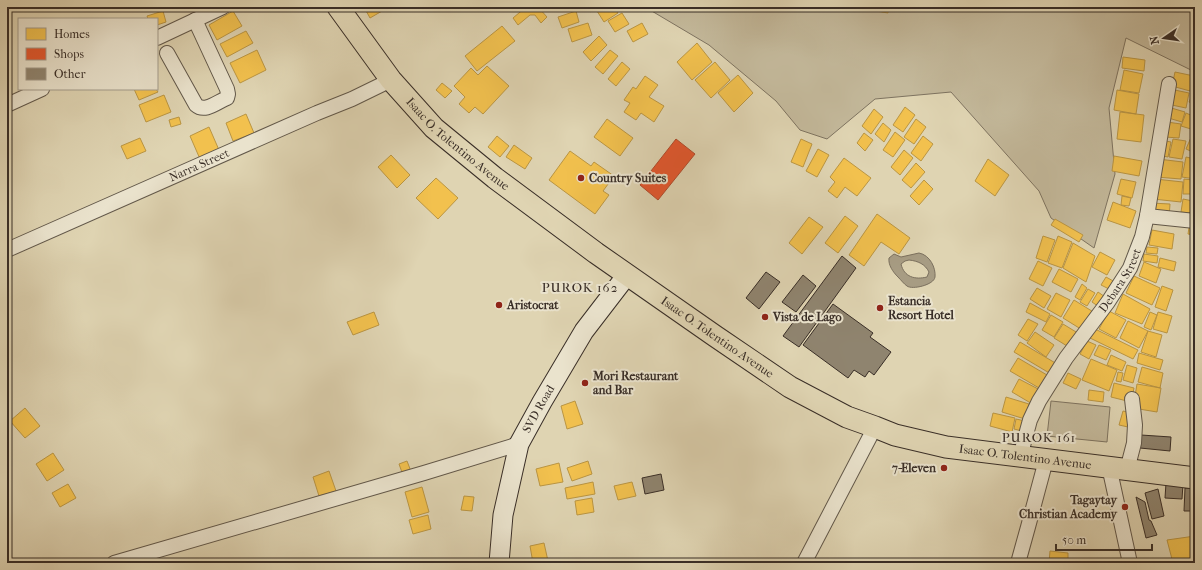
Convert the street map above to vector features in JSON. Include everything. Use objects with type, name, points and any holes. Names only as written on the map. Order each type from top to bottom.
[{"type":"main road","name":"Isaac O. Tolentino Avenue","points":[[338,7],[390,80],[434,128],[495,178],[627,276],[790,387],[848,417],[875,428],[895,435],[946,447],[1195,478]]},
{"type":"main road","name":"SVD Road","points":[[499,563],[503,515],[519,444],[584,331],[627,276]]},
{"type":"street","points":[[158,38],[223,7]]},
{"type":"street","points":[[167,53],[196,105],[200,108],[204,109],[227,98],[227,89],[195,20]]},
{"type":"street","name":"Narra Street","points":[[7,250],[317,112],[352,99],[390,80]]},
{"type":"street","name":"Debara Street","points":[[1020,457],[1030,420],[1039,401],[1066,358],[1108,302],[1130,268],[1142,237],[1169,84]]},
{"type":"street","points":[[7,105],[40,90]]},
{"type":"street","points":[[1146,216],[1195,221]]},
{"type":"street","points":[[1127,470],[1134,443],[1135,426],[1132,400]]},
{"type":"street","points":[[804,563],[875,428]]},
{"type":"street","points":[[114,563],[519,444]]},
{"type":"street","points":[[1018,563],[1046,460]]},
{"type":"street","points":[[1106,467],[1110,471],[1130,563]]},
{"type":"shaded area","points":[[645,7],[1195,7],[1195,72],[1126,38],[1109,108],[1115,174],[1094,248],[1051,218],[1039,191],[951,92],[875,99],[827,139],[800,130],[776,101],[709,45]]},
{"type":"shaded area","points":[[919,253],[926,256],[932,262],[935,273],[934,280],[922,286],[907,286],[894,273],[889,263],[889,258],[894,254],[901,257]],"holes":[[[909,260],[921,263],[929,272],[927,277],[914,278],[907,275],[901,264]]]},
{"type":"shaded area","points":[[1051,401],[1110,407],[1107,442],[1047,436]]},
{"type":"building: Homes","points":[[364,7],[389,7],[370,18]]},
{"type":"building: Homes","points":[[526,7],[538,7],[547,17],[541,23],[535,15],[530,15],[518,25],[513,18]]},
{"type":"building: Homes","points":[[586,7],[596,7],[590,12]]},
{"type":"building: Homes","points":[[603,7],[614,7],[618,13],[604,22],[597,11]]},
{"type":"building: Homes","points":[[876,7],[888,7],[888,13],[876,11]]},
{"type":"building: Homes","points":[[163,11],[166,22],[158,25],[158,18],[148,18],[147,16]]},
{"type":"building: Homes","points":[[233,11],[242,26],[217,40],[209,25]]},
{"type":"building: Homes","points":[[576,11],[579,22],[562,28],[558,17]]},
{"type":"building: Homes","points":[[622,13],[629,24],[615,32],[608,21]]},
{"type":"building: Homes","points":[[588,23],[592,35],[572,42],[568,29]]},
{"type":"building: Homes","points":[[642,23],[648,34],[633,42],[627,31]]},
{"type":"building: Homes","points":[[502,26],[515,41],[477,71],[465,56]]},
{"type":"building: Homes","points":[[246,31],[253,43],[227,57],[220,44]]},
{"type":"building: Homes","points":[[599,36],[607,45],[591,61],[583,52]]},
{"type":"building: Homes","points":[[697,43],[712,62],[692,80],[677,62]]},
{"type":"building: Homes","points":[[257,50],[266,70],[240,83],[230,63]]},
{"type":"building: Homes","points":[[610,50],[618,56],[603,74],[595,67]]},
{"type":"building: Homes","points":[[1123,57],[1145,60],[1144,71],[1122,68]]},
{"type":"building: Homes","points":[[622,62],[630,69],[616,86],[608,79]]},
{"type":"building: Homes","points":[[715,62],[730,80],[711,98],[695,80]]},
{"type":"building: Homes","points":[[487,66],[509,86],[483,114],[475,107],[469,113],[459,104],[465,97],[454,86],[471,68],[478,75]]},
{"type":"building: Homes","points":[[1124,70],[1143,74],[1139,93],[1120,90]]},
{"type":"building: Homes","points":[[1175,72],[1194,76],[1190,91],[1172,86]]},
{"type":"building: Homes","points":[[738,75],[753,93],[734,112],[718,93]]},
{"type":"building: Homes","points":[[645,76],[658,85],[649,97],[664,106],[654,122],[641,113],[636,120],[624,112],[630,103],[624,100],[633,87],[636,89]]},
{"type":"building: Homes","points":[[442,83],[452,91],[445,98],[436,90]]},
{"type":"building: Homes","points":[[1170,89],[1189,93],[1186,108],[1167,104]]},
{"type":"building: Homes","points":[[1195,89],[1195,105],[1189,102]]},
{"type":"building: Homes","points":[[134,90],[157,90],[158,92],[139,100]]},
{"type":"building: Homes","points":[[1117,90],[1139,94],[1136,114],[1114,110]]},
{"type":"building: Homes","points":[[164,95],[171,112],[146,122],[139,105]]},
{"type":"building: Homes","points":[[905,107],[915,115],[903,132],[893,125]]},
{"type":"building: Homes","points":[[1168,107],[1185,112],[1182,122],[1165,117]]},
{"type":"building: Homes","points":[[874,109],[883,117],[871,134],[862,126]]},
{"type":"building: Homes","points":[[1120,112],[1144,115],[1141,142],[1117,139]]},
{"type":"building: Homes","points":[[1186,113],[1195,117],[1191,129],[1181,126]]},
{"type":"building: Homes","points":[[246,114],[254,133],[233,141],[226,123]]},
{"type":"building: Homes","points":[[179,117],[181,124],[171,127],[169,120]]},
{"type":"building: Homes","points":[[607,119],[633,138],[620,156],[594,137]]},
{"type":"building: Homes","points":[[916,119],[926,127],[914,144],[904,137]]},
{"type":"building: Homes","points":[[1195,121],[1195,134],[1191,133]]},
{"type":"building: Homes","points":[[1167,122],[1181,124],[1179,138],[1165,137]]},
{"type":"building: Homes","points":[[883,123],[891,130],[884,142],[875,134]]},
{"type":"building: Homes","points":[[209,127],[219,150],[200,159],[190,136]]},
{"type":"building: Homes","points":[[895,132],[905,140],[893,157],[883,150]]},
{"type":"building: Homes","points":[[864,133],[873,140],[865,151],[857,143]]},
{"type":"building: Homes","points":[[1192,135],[1195,136],[1195,153],[1186,149]]},
{"type":"building: Homes","points":[[497,136],[509,146],[500,157],[488,147]]},
{"type":"building: Homes","points":[[923,136],[933,144],[921,161],[911,153]]},
{"type":"building: Homes","points":[[140,138],[146,151],[127,159],[121,146]]},
{"type":"building: Homes","points":[[801,139],[812,144],[803,167],[791,162]]},
{"type":"building: Homes","points":[[1173,139],[1186,141],[1182,159],[1169,157]]},
{"type":"building: Homes","points":[[1161,140],[1171,142],[1168,157],[1158,155]]},
{"type":"building: Homes","points":[[514,145],[532,158],[525,169],[506,157]]},
{"type":"building: Homes","points":[[818,149],[829,155],[817,177],[806,171]]},
{"type":"building: Homes","points":[[904,150],[913,158],[900,175],[891,167]]},
{"type":"building: Homes","points":[[570,151],[591,166],[594,162],[614,176],[603,191],[609,195],[595,214],[549,180]]},
{"type":"building: Homes","points":[[391,155],[410,175],[397,188],[378,167]]},
{"type":"building: Homes","points":[[1114,156],[1142,161],[1139,176],[1112,171]]},
{"type":"building: Homes","points":[[1186,157],[1195,159],[1195,179],[1182,177]]},
{"type":"building: Homes","points":[[844,158],[871,178],[857,196],[845,187],[837,198],[828,191],[835,182],[830,177]]},
{"type":"building: Homes","points":[[988,159],[1009,175],[995,196],[975,181]]},
{"type":"building: Homes","points":[[1158,159],[1183,162],[1181,179],[1156,177]]},
{"type":"building: Homes","points":[[916,163],[925,172],[911,188],[902,180]]},
{"type":"building: Homes","points":[[436,178],[458,198],[438,219],[416,198]]},
{"type":"building: Homes","points":[[1121,179],[1136,182],[1132,198],[1117,194]]},
{"type":"building: Homes","points":[[1155,179],[1183,182],[1181,202],[1153,199]]},
{"type":"building: Homes","points":[[1184,179],[1193,180],[1193,194],[1183,194]]},
{"type":"building: Homes","points":[[924,180],[933,189],[919,205],[910,196]]},
{"type":"building: Homes","points":[[1122,196],[1131,198],[1129,206],[1121,205]]},
{"type":"building: Homes","points":[[1183,199],[1193,201],[1191,213],[1181,212]]},
{"type":"building: Homes","points":[[1113,202],[1136,211],[1130,228],[1107,220]]},
{"type":"building: Homes","points":[[1151,203],[1170,204],[1169,218],[1149,215]]},
{"type":"building: Homes","points":[[877,214],[910,238],[899,254],[881,242],[864,266],[849,255]]},
{"type":"building: Homes","points":[[845,216],[858,226],[838,253],[825,243]]},
{"type":"building: Homes","points":[[809,217],[823,227],[802,254],[789,243]]},
{"type":"building: Homes","points":[[1055,219],[1083,235],[1079,242],[1051,225]]},
{"type":"building: Homes","points":[[1190,221],[1195,222],[1195,235],[1188,234]]},
{"type":"building: Homes","points":[[1152,230],[1174,234],[1172,249],[1149,245]]},
{"type":"building: Homes","points":[[1043,236],[1055,240],[1047,262],[1036,258]]},
{"type":"building: Homes","points":[[1058,236],[1072,242],[1062,268],[1048,263]]},
{"type":"building: Homes","points":[[1073,243],[1095,256],[1086,282],[1063,268]]},
{"type":"building: Homes","points":[[1147,247],[1158,248],[1157,254],[1146,253]]},
{"type":"building: Homes","points":[[1100,252],[1115,260],[1107,275],[1092,267]]},
{"type":"building: Homes","points":[[1144,254],[1158,256],[1157,263],[1143,261]]},
{"type":"building: Homes","points":[[1160,258],[1176,262],[1174,271],[1158,267]]},
{"type":"building: Homes","points":[[1038,261],[1052,268],[1043,286],[1029,279]]},
{"type":"building: Homes","points":[[1144,262],[1161,269],[1156,283],[1139,276]]},
{"type":"building: Homes","points":[[1059,269],[1078,279],[1071,292],[1052,282]]},
{"type":"building: Homes","points":[[1134,276],[1160,288],[1152,305],[1126,293]]},
{"type":"building: Homes","points":[[1106,277],[1115,282],[1111,290],[1101,285]]},
{"type":"building: Homes","points":[[1082,284],[1087,288],[1080,300],[1075,297]]},
{"type":"building: Homes","points":[[1162,286],[1173,290],[1166,311],[1155,307]]},
{"type":"building: Homes","points":[[1037,288],[1051,296],[1044,308],[1030,299]]},
{"type":"building: Homes","points":[[1088,289],[1095,293],[1087,306],[1080,302]]},
{"type":"building: Homes","points":[[1098,292],[1108,299],[1102,309],[1092,302]]},
{"type":"building: Homes","points":[[1056,293],[1070,300],[1061,317],[1047,309]]},
{"type":"building: Homes","points":[[1123,294],[1150,309],[1142,324],[1115,313]]},
{"type":"building: Homes","points":[[1074,300],[1095,313],[1084,331],[1063,318]]},
{"type":"building: Homes","points":[[1030,303],[1050,314],[1046,322],[1026,312]]},
{"type":"building: Homes","points":[[1109,311],[1126,320],[1116,338],[1099,329]]},
{"type":"building: Homes","points":[[374,312],[379,325],[353,335],[347,322]]},
{"type":"building: Homes","points":[[1150,312],[1157,315],[1151,330],[1144,327]]},
{"type":"building: Homes","points":[[1158,312],[1172,316],[1167,333],[1153,329]]},
{"type":"building: Homes","points":[[1051,315],[1063,322],[1054,337],[1042,330]]},
{"type":"building: Homes","points":[[1028,319],[1038,324],[1027,341],[1018,335]]},
{"type":"building: Homes","points":[[1128,321],[1148,331],[1139,348],[1120,338]]},
{"type":"building: Homes","points":[[1063,324],[1081,335],[1072,349],[1054,338]]},
{"type":"building: Homes","points":[[1095,329],[1138,350],[1133,359],[1090,338]]},
{"type":"building: Homes","points":[[1148,331],[1162,335],[1156,357],[1141,352]]},
{"type":"building: Homes","points":[[1035,332],[1054,345],[1046,357],[1027,343]]},
{"type":"building: Homes","points":[[1087,341],[1096,345],[1089,359],[1080,354]]},
{"type":"building: Homes","points":[[1020,342],[1057,364],[1051,374],[1014,352]]},
{"type":"building: Homes","points":[[1099,345],[1111,350],[1106,360],[1094,355]]},
{"type":"building: Homes","points":[[1139,353],[1163,360],[1160,370],[1137,363]]},
{"type":"building: Homes","points":[[1111,355],[1126,362],[1122,371],[1107,365]]},
{"type":"building: Homes","points":[[1018,358],[1047,375],[1039,388],[1010,371]]},
{"type":"building: Homes","points":[[1091,359],[1117,370],[1109,391],[1082,380]]},
{"type":"building: Homes","points":[[1127,365],[1137,368],[1133,383],[1123,380]]},
{"type":"building: Homes","points":[[1142,367],[1163,373],[1160,388],[1138,382]]},
{"type":"building: Homes","points":[[1118,372],[1123,373],[1121,382],[1116,381]]},
{"type":"building: Homes","points":[[1068,373],[1081,379],[1076,389],[1063,383]]},
{"type":"building: Homes","points":[[1019,379],[1042,391],[1034,405],[1012,392]]},
{"type":"building: Homes","points":[[1114,383],[1134,388],[1131,402],[1111,397]]},
{"type":"building: Homes","points":[[1137,384],[1161,388],[1157,412],[1133,408]]},
{"type":"building: Homes","points":[[1089,390],[1104,392],[1103,402],[1088,400]]},
{"type":"building: Homes","points":[[1006,397],[1029,404],[1025,419],[1002,412]]},
{"type":"building: Homes","points":[[575,401],[583,424],[567,429],[561,406]]},
{"type":"building: Homes","points":[[25,408],[40,426],[25,438],[10,421]]},
{"type":"building: Homes","points":[[1123,411],[1132,413],[1128,427],[1119,425]]},
{"type":"building: Homes","points":[[993,413],[1015,418],[1012,432],[990,426]]},
{"type":"building: Homes","points":[[1016,419],[1025,421],[1022,431],[1014,429]]},
{"type":"building: Homes","points":[[53,453],[64,470],[47,481],[36,464]]},
{"type":"building: Homes","points":[[407,461],[412,474],[404,478],[399,464]]},
{"type":"building: Homes","points":[[588,461],[592,474],[572,481],[567,468]]},
{"type":"building: Homes","points":[[559,463],[563,482],[540,486],[536,469]]},
{"type":"building: Homes","points":[[329,471],[336,491],[319,496],[313,477]]},
{"type":"building: Homes","points":[[593,482],[595,494],[567,499],[565,488]]},
{"type":"building: Homes","points":[[632,482],[636,496],[618,500],[614,486]]},
{"type":"building: Homes","points":[[68,484],[76,498],[60,507],[52,493]]},
{"type":"building: Homes","points":[[422,487],[429,512],[412,517],[405,492]]},
{"type":"building: Homes","points":[[464,496],[474,497],[472,511],[461,510]]},
{"type":"building: Homes","points":[[592,498],[594,512],[577,515],[575,501]]},
{"type":"building: Homes","points":[[428,515],[431,529],[413,534],[409,520]]},
{"type":"building: Homes","points":[[1195,536],[1195,563],[1173,563],[1167,540]]},
{"type":"building: Homes","points":[[544,543],[548,561],[533,563],[530,546]]},
{"type":"building: Homes","points":[[1050,551],[1068,553],[1068,563],[1049,563]]},
{"type":"building: Shops","points":[[676,139],[695,154],[658,200],[640,185]]},
{"type":"building: Other","points":[[842,256],[856,268],[799,347],[783,336]]},
{"type":"building: Other","points":[[766,272],[780,282],[759,309],[746,298]]},
{"type":"building: Other","points":[[803,275],[816,286],[796,312],[782,302]]},
{"type":"building: Other","points":[[833,304],[873,333],[870,337],[891,352],[874,375],[869,371],[865,377],[854,370],[848,378],[803,345]]},
{"type":"building: Other","points":[[1141,435],[1171,437],[1170,451],[1140,448]]},
{"type":"building: Other","points":[[661,474],[664,490],[645,494],[642,478]]},
{"type":"building: Other","points":[[1166,483],[1183,484],[1182,499],[1165,498]]},
{"type":"building: Other","points":[[1185,488],[1195,488],[1195,511],[1184,511]]},
{"type":"building: Other","points":[[1158,489],[1164,516],[1152,519],[1145,493]]},
{"type":"building: Other","points":[[1136,497],[1145,502],[1149,520],[1151,521],[1157,535],[1146,538]]},
{"type":"building: Other","points":[[1195,511],[1195,527],[1194,527]]},
{"type":"place","name":"Country Suites","points":[[581,178]]},
{"type":"place","name":"Aristocrat","points":[[499,305]]},
{"type":"place","name":"Estancia Resort Hotel","points":[[880,308]]},
{"type":"place","name":"Vista de Lago","points":[[765,317]]},
{"type":"place","name":"Mori Restaurant and Bar","points":[[585,383]]},
{"type":"place","name":"7-Eleven","points":[[944,468]]},
{"type":"place","name":"Tagaytay Christian Academy","points":[[1125,507]]},
{"type":"district","name":"PUROK 162","points":[[580,287]]},
{"type":"district","name":"PUROK 161","points":[[1039,437]]}]
